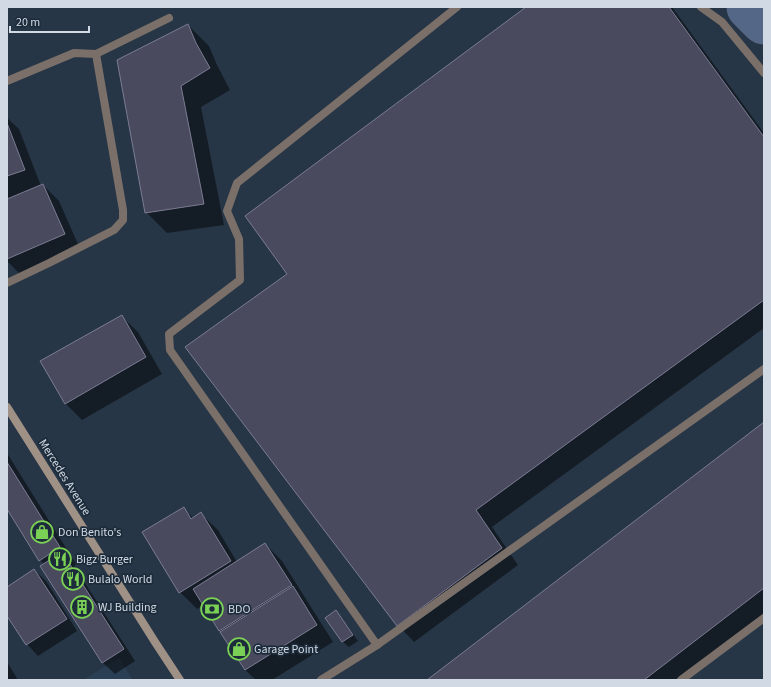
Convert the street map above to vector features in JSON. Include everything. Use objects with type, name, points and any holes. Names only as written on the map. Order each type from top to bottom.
[{"type":"main road","name":"Mercedes Avenue","points":[[7,407],[180,680]]},
{"type":"lane","points":[[378,646],[170,350],[169,334],[240,280],[239,239],[227,211],[237,183],[457,7]]},
{"type":"lane","points":[[701,7],[722,22],[764,73]]},
{"type":"lane","points":[[7,81],[74,53],[96,54],[169,18]]},
{"type":"lane","points":[[7,283],[114,230],[123,220],[123,210],[96,54]]},
{"type":"lane","points":[[321,680],[378,646],[764,369]]},
{"type":"lane","points":[[680,680],[764,618]]},
{"type":"shaded area","points":[[119,658],[133,680],[83,680]]},
{"type":"building","points":[[526,7],[669,7],[764,137],[764,300],[476,510],[502,548],[397,626],[185,347],[287,274],[245,216]]},
{"type":"building","points":[[188,24],[196,43],[210,68],[181,86],[204,204],[145,213],[117,60]]},
{"type":"building","points":[[7,123],[25,170],[7,176]]},
{"type":"building","points":[[43,184],[65,234],[7,259],[7,199]]},
{"type":"building","points":[[122,315],[146,357],[65,404],[40,361]]},
{"type":"building","points":[[764,422],[764,588],[644,680],[427,680]]},
{"type":"building","points":[[7,462],[60,547],[39,561],[7,509]]},
{"type":"building","points":[[184,507],[191,519],[201,512],[231,561],[179,593],[142,532]]},
{"type":"building","points":[[265,543],[292,585],[219,631],[193,589]]},
{"type":"building","name":"WJ Building","points":[[62,552],[124,649],[102,663],[40,566]]},
{"type":"building","points":[[34,569],[67,619],[26,645],[7,616],[7,587]]},
{"type":"building","points":[[293,586],[317,625],[245,670],[220,632]]},
{"type":"building","points":[[336,610],[353,635],[342,642],[325,618]]},
{"type":"waterway","points":[[750,7],[764,21]]},
{"type":"place","name":"Don Benito's","points":[[42,532]]},
{"type":"place","name":"Bigz Burger","points":[[60,559]]},
{"type":"place","name":"Bulalo World","points":[[73,579]]},
{"type":"place","name":"WJ Building","points":[[82,607]]},
{"type":"place","name":"BDO","points":[[212,609]]},
{"type":"place","name":"Garage Point","points":[[239,649]]}]
